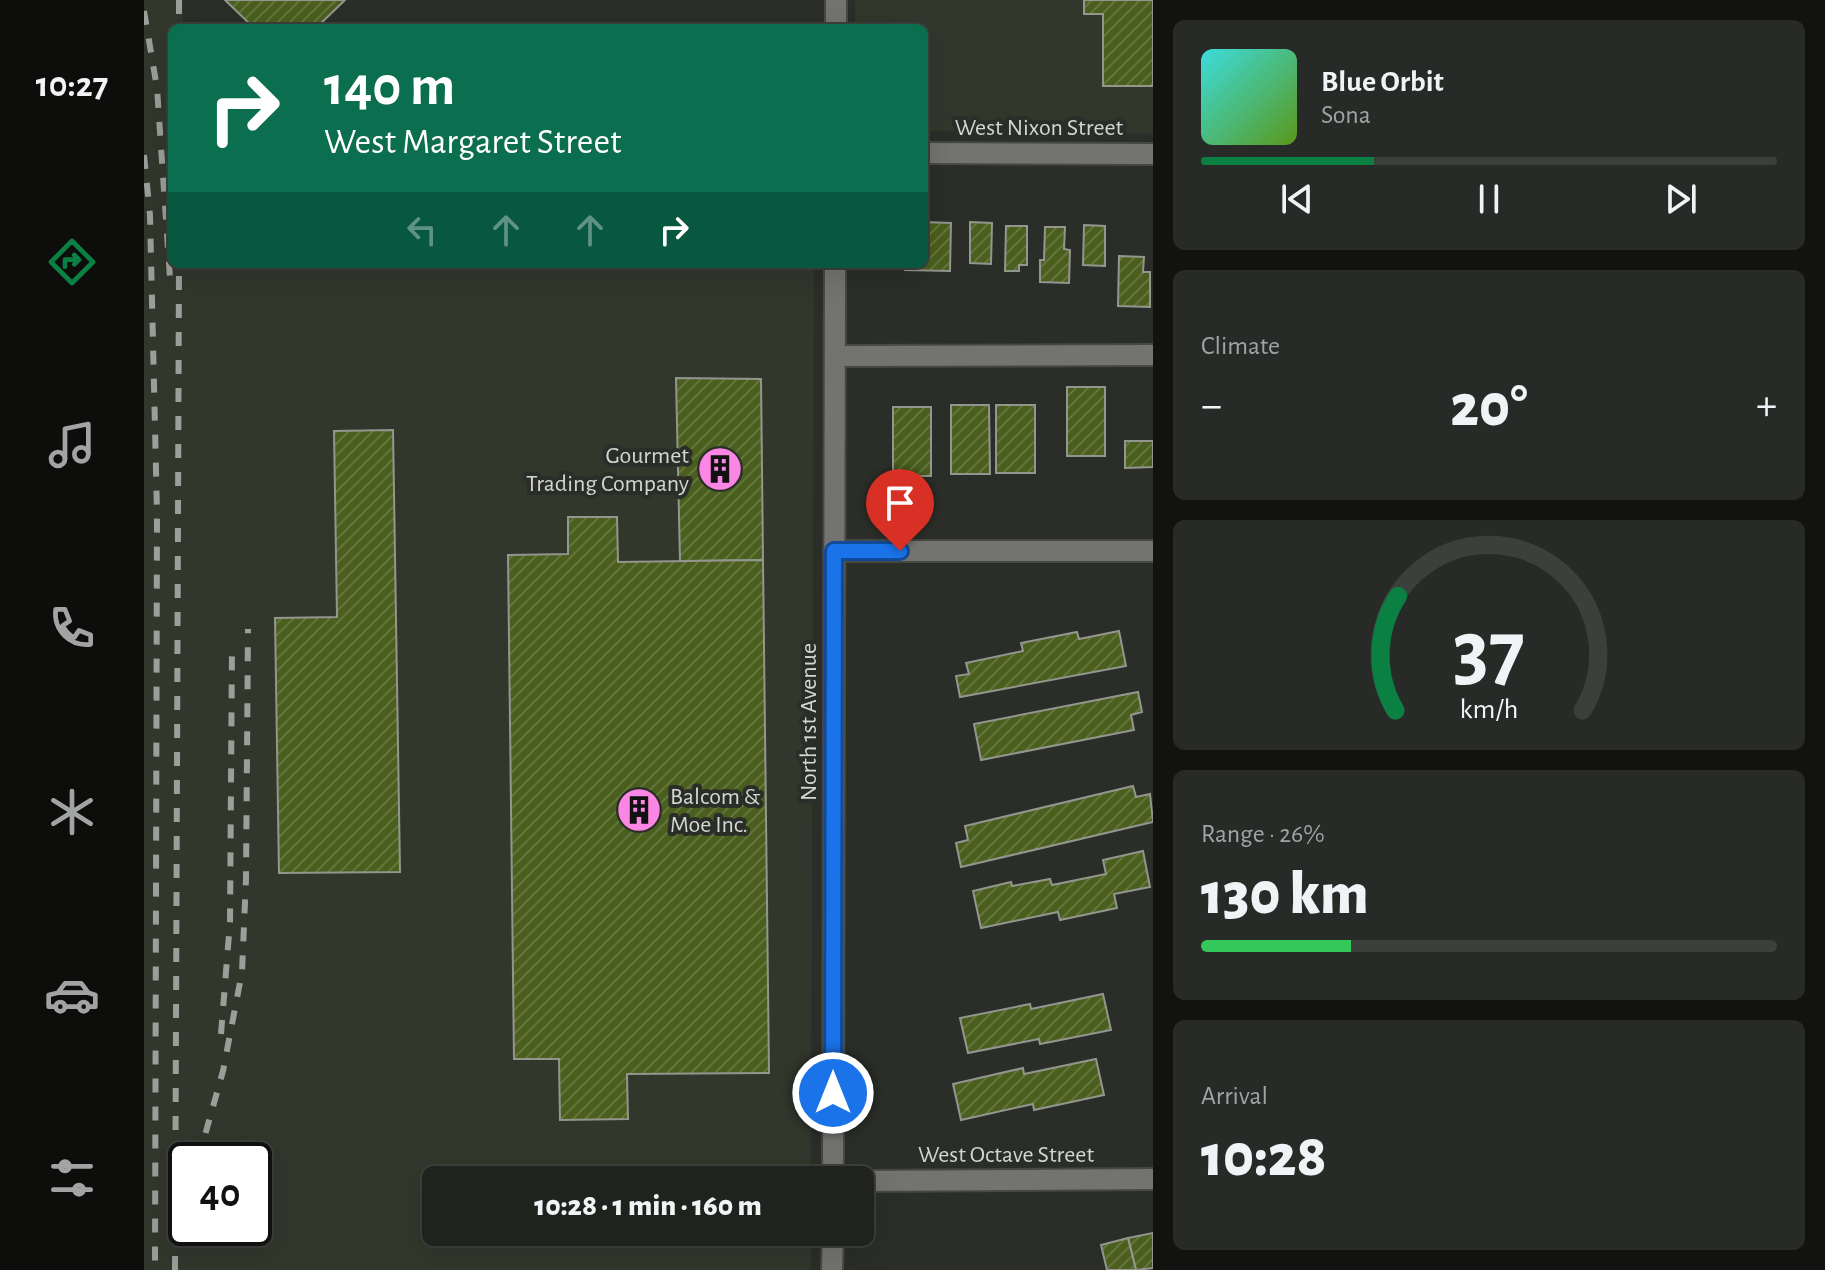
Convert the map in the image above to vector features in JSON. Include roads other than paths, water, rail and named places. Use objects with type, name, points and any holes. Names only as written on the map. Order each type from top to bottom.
[{"type":"street","points":[[836,0],[836,24]]},
{"type":"street","name":"West Nixon Street","points":[[928,153],[1153,154]]},
{"type":"street","name":"North 1st Avenue","points":[[833,1166],[835,268]]},
{"type":"street","points":[[835,356],[1153,355]]},
{"type":"street","points":[[834,551],[1153,551]]},
{"type":"street","name":"West Octave Street","points":[[874,1181],[1153,1179]]},
{"type":"street","points":[[832,1270],[833,1246]]},
{"type":"railway","points":[[179,0],[179,24]]},
{"type":"railway","points":[[144,11],[157,88],[168,249]]},
{"type":"railway","points":[[144,155],[150,215],[157,513],[155,1270]]},
{"type":"railway","points":[[169,268],[170,278]]},
{"type":"railway","points":[[175,1270],[179,268]]},
{"type":"railway","points":[[203,1142],[223,1071],[242,972],[248,629]]},
{"type":"railway","points":[[221,1034],[230,922],[232,646]]},
{"type":"place","name":"Gourmet Trading Company","points":[[720,469]]},
{"type":"place","name":"Balcom & Moe Inc.","points":[[639,810]]}]
